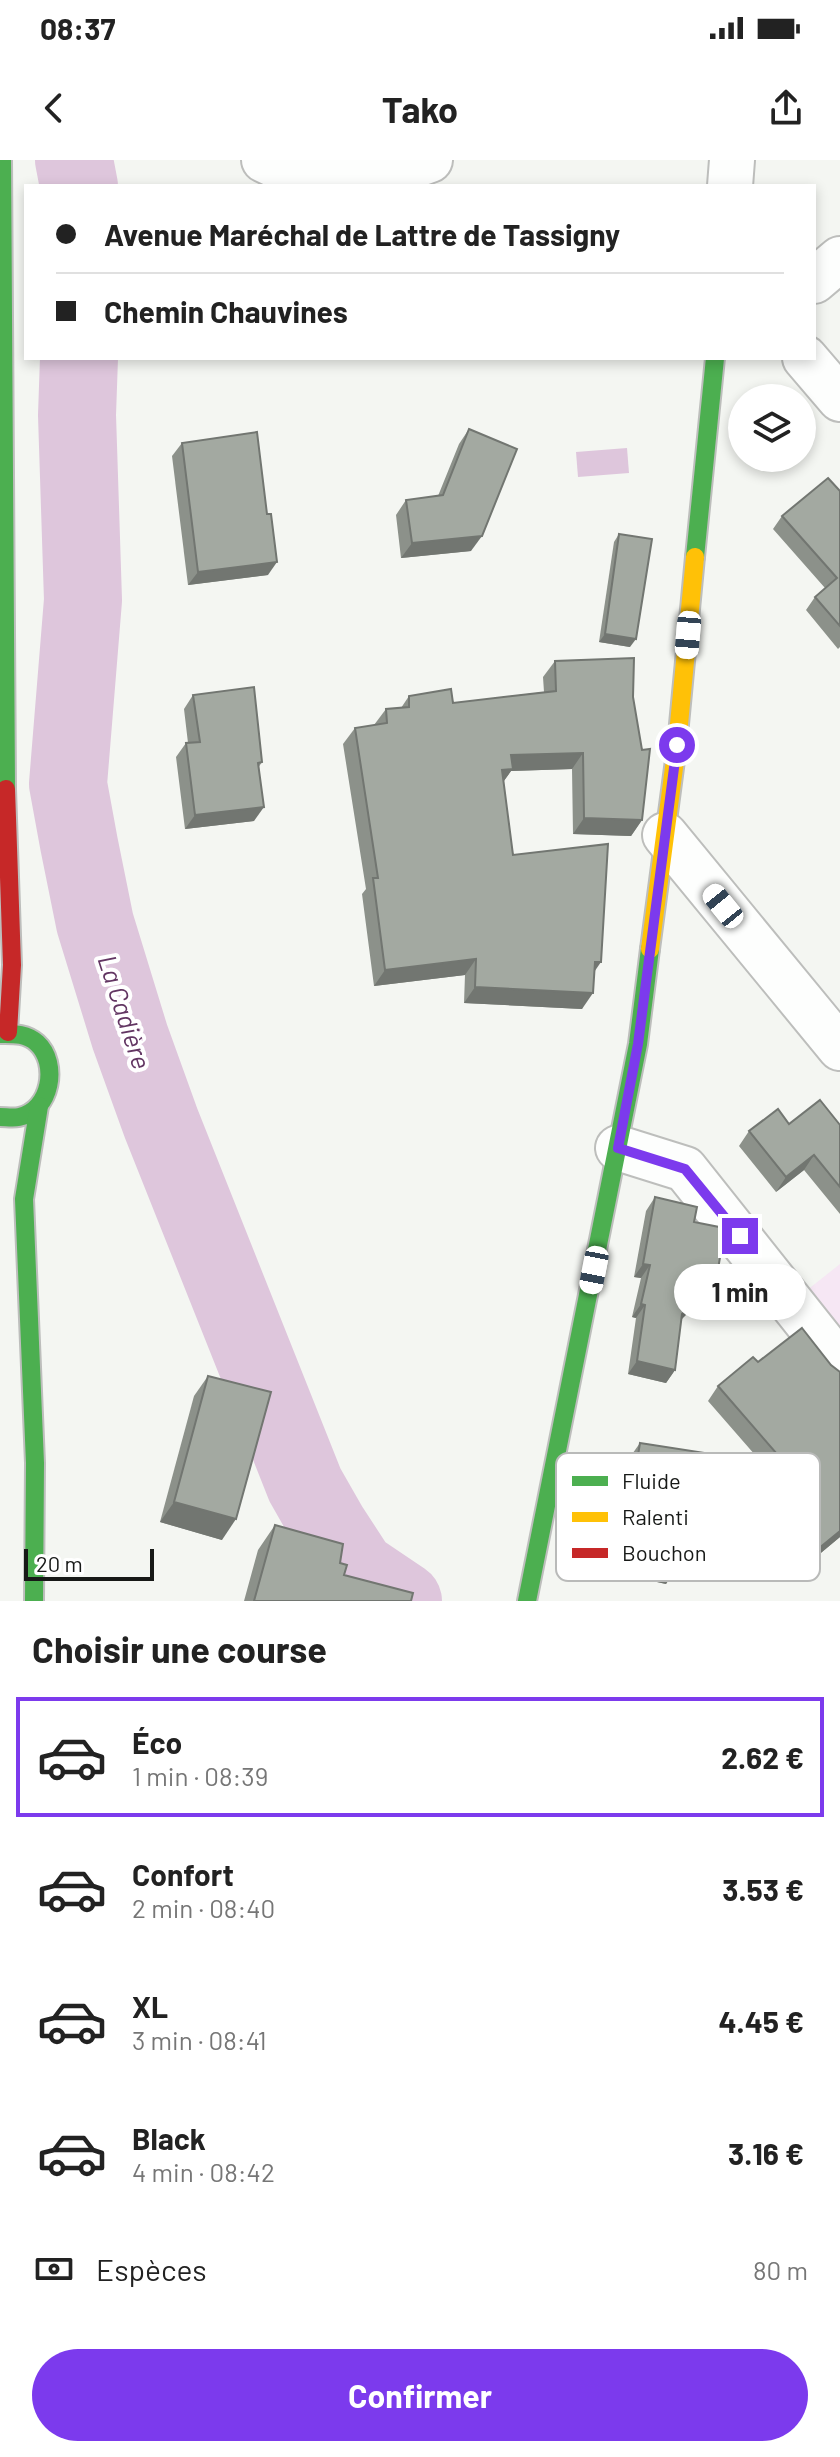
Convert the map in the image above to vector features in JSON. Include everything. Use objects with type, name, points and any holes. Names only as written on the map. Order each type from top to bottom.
[{"type":"street","points":[[0,1117],[25,1116],[39,1106],[48,1093],[51,1076],[48,1059],[39,1045],[24,1036],[4,1033],[12,965],[4,703],[2,160]]},
{"type":"street","points":[[264,160],[291,173],[375,180],[430,160]]},
{"type":"street","points":[[730,184],[732,160]]},
{"type":"street","points":[[816,279],[840,259]]},
{"type":"street","points":[[557,1453],[638,1044],[677,745],[715,360]]},
{"type":"street","points":[[807,360],[840,399]]},
{"type":"street","points":[[665,835],[840,1048]]},
{"type":"street","points":[[34,1601],[35,1463],[24,1199],[39,1106]]},
{"type":"street","points":[[618,1148],[685,1169],[840,1364]]},
{"type":"street","points":[[527,1601],[556,1457]]},
{"type":"shaded area","points":[[627,448],[629,473],[578,477],[576,452]]},
{"type":"shaded area","points":[[840,1264],[840,1333],[806,1291]]},
{"type":"building","points":[[469,429],[517,449],[482,536],[412,543],[406,500],[443,495]]},
{"type":"building","points":[[257,432],[267,514],[271,514],[277,562],[198,572],[182,443]]},
{"type":"building","points":[[828,478],[840,491],[840,626],[815,597],[837,578],[782,516]]},
{"type":"building","points":[[619,534],[652,539],[636,639],[605,634]]},
{"type":"building","points":[[634,658],[633,697],[642,750],[650,749],[642,820],[584,818],[583,753],[511,755],[513,769],[502,770],[513,855],[608,844],[601,962],[595,962],[593,993],[475,987],[476,959],[385,970],[373,878],[378,878],[355,728],[387,723],[386,709],[409,707],[409,696],[451,689],[453,703],[556,691],[555,661]]},
{"type":"building","points":[[254,687],[264,807],[195,815],[186,743],[200,742],[193,695]]},
{"type":"building","points":[[820,1100],[840,1125],[840,1187],[814,1155],[786,1177],[749,1131],[778,1109],[789,1124]]},
{"type":"building","points":[[655,1197],[697,1207],[694,1222],[719,1227],[724,1234],[716,1281],[682,1314],[675,1370],[637,1361],[645,1305],[641,1304],[650,1265],[643,1264]]},
{"type":"building","points":[[802,1328],[840,1372],[840,1531],[820,1547],[820,1453],[776,1453],[718,1386],[753,1357],[758,1362]]},
{"type":"building","points":[[208,1376],[271,1392],[236,1519],[174,1502]]},
{"type":"building","points":[[640,1443],[705,1453],[638,1453]]},
{"type":"building","points":[[275,1525],[343,1544],[340,1563],[347,1565],[344,1575],[413,1593],[411,1601],[254,1601]]},
{"type":"waterway","name":"La Cadière","points":[[74,160],[79,184]]},
{"type":"waterway","name":"La Cadière","points":[[79,360],[77,415],[83,600],[68,784],[95,923],[130,1037],[161,1123],[305,1485],[357,1570],[403,1601]]},
{"type":"traffic: fast","points":[[2,160],[6,789]]},
{"type":"traffic: fast","points":[[695,557],[715,360]]},
{"type":"traffic: fast","points":[[556,1453],[638,1044],[650,949]]},
{"type":"traffic: fast","points":[[0,1034],[24,1036],[37,1043],[48,1062],[49,1074],[45,1096],[38,1106],[19,1117],[0,1117]]},
{"type":"traffic: fast","points":[[34,1601],[35,1463],[24,1199],[39,1106]]},
{"type":"traffic: fast","points":[[527,1601],[556,1455]]},
{"type":"traffic: slow","points":[[650,949],[677,745],[695,557]]},
{"type":"traffic: jam","points":[[6,789],[12,965],[8,1032]]},
{"type":"route","points":[[677,745],[638,1044],[618,1148],[685,1169],[740,1236]]}]
